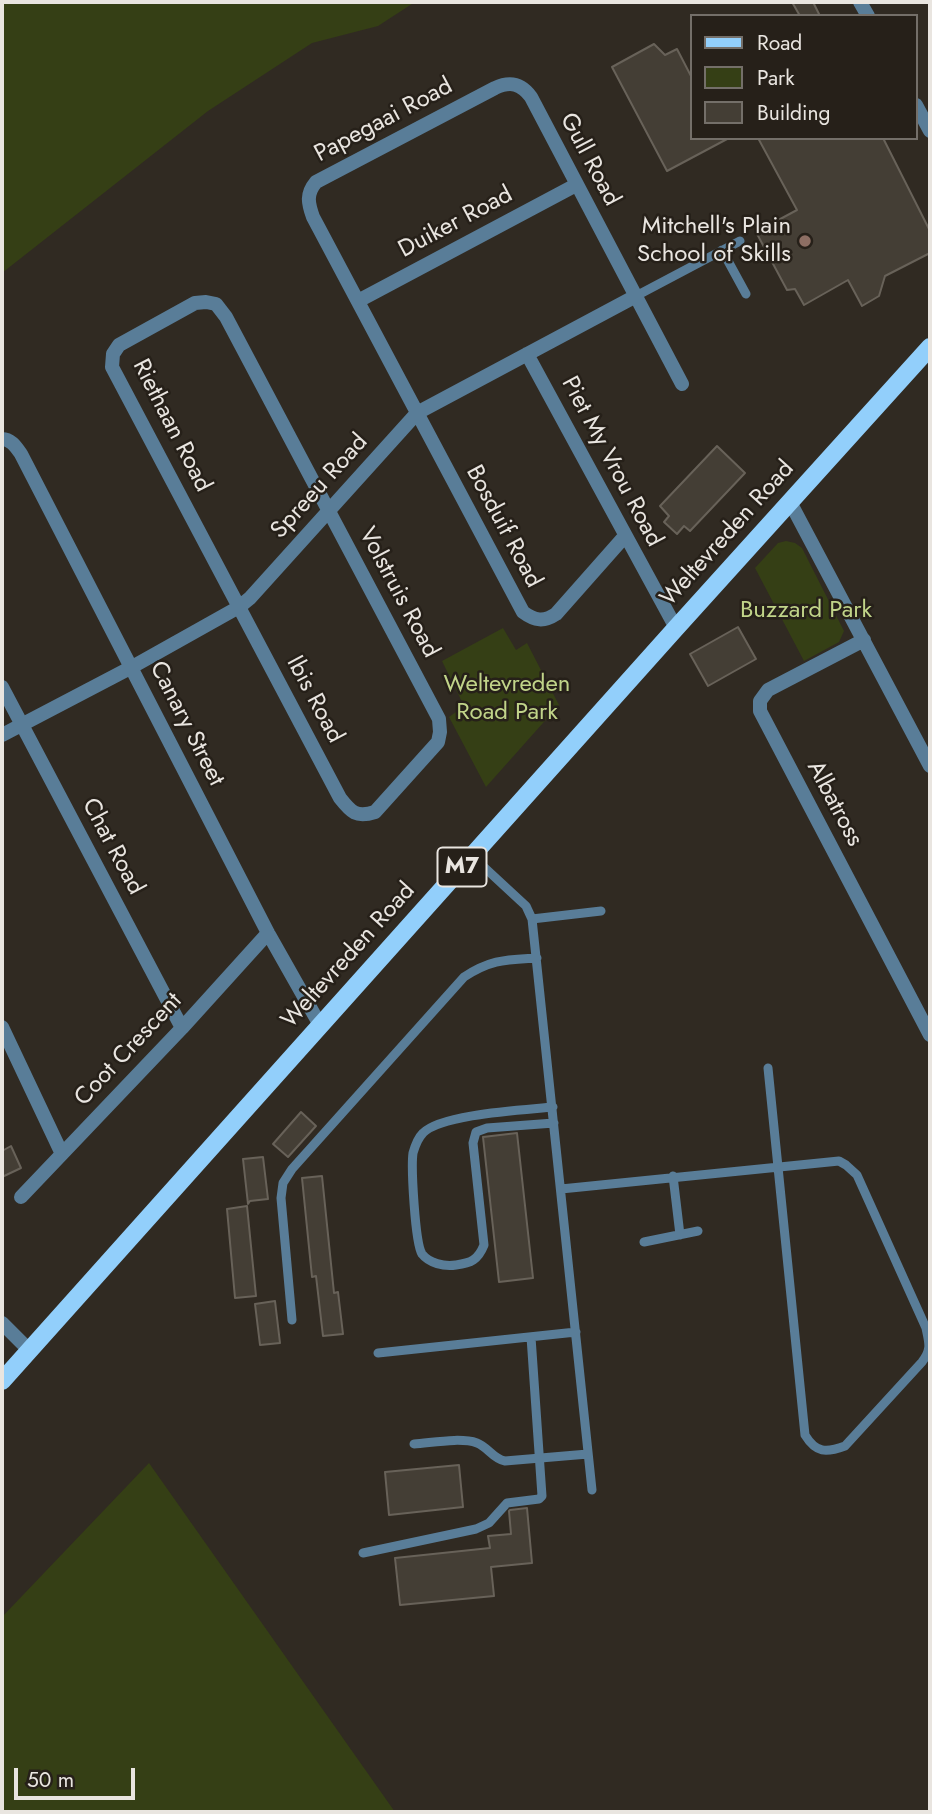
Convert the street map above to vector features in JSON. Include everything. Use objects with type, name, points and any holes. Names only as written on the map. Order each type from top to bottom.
[{"type":"main road","name":"Weltevreden Road","points":[[2,1381],[930,347]]},
{"type":"street","name":"Papegaai Road","points":[[417,413],[313,217],[308,197],[316,182],[495,88],[504,84],[519,85]]},
{"type":"street","name":"Gull Road","points":[[519,85],[531,97],[682,384]]},
{"type":"street","points":[[918,109],[930,131]]},
{"type":"street","name":"Duiker Road","points":[[358,301],[576,185]]},
{"type":"street","name":"Spreeu Road","points":[[2,735],[239,607],[417,413],[636,296]]},
{"type":"street","name":"Riethaan Road","points":[[239,607],[112,367],[113,354],[119,345],[195,303],[216,304],[226,317],[329,510]]},
{"type":"street","name":"Piet My Vrou Road","points":[[527,354],[676,628]]},
{"type":"street","name":"Bosduif Road","points":[[417,413],[517,603],[523,612],[532,618],[549,619],[556,614],[625,536]]},
{"type":"street","name":"Canary Street","points":[[7,441],[21,454],[268,933],[320,1025]]},
{"type":"street","points":[[790,502],[930,764]]},
{"type":"street","name":"Volstruis Road","points":[[329,510],[440,725],[438,742],[375,812],[365,815],[351,812]]},
{"type":"street","name":"Ibis Road","points":[[239,607],[340,798],[351,812]]},
{"type":"street","name":"Albatross","points":[[864,640],[768,690],[761,697],[759,706],[761,715],[930,1035]]},
{"type":"street","name":"Chat Road","points":[[2,687],[182,1028]]},
{"type":"street","name":"Coot Crescent","points":[[21,1197],[182,1028],[268,933]]},
{"type":"street","points":[[2,1027],[62,1154]]},
{"type":"street","points":[[2,1324],[29,1350]]},
{"type":"lane","name":"Spreeu Road","points":[[636,296],[740,241]]},
{"type":"lane","points":[[722,250],[746,294]]},
{"type":"lane","points":[[472,856],[526,906],[533,919],[592,1490]]},
{"type":"lane","points":[[533,919],[601,911]]},
{"type":"lane","points":[[292,1320],[281,1198],[283,1183],[292,1169],[464,977],[482,966],[503,960],[537,958]]},
{"type":"lane","points":[[561,1188],[673,1176],[777,1166],[839,1161],[852,1170],[857,1175],[926,1328],[930,1346],[922,1362],[845,1446],[821,1450],[812,1445],[805,1435],[777,1166],[768,1068]]},
{"type":"lane","points":[[552,1107],[454,1119],[434,1125],[421,1134],[415,1147],[413,1167],[417,1243],[422,1255],[431,1262],[451,1266],[470,1263],[484,1245],[473,1143],[476,1132],[488,1128],[554,1124]]},
{"type":"lane","points":[[673,1176],[680,1235]]},
{"type":"lane","points":[[644,1242],[698,1231]]},
{"type":"lane","points":[[378,1353],[576,1332]]},
{"type":"lane","points":[[363,1553],[476,1529],[489,1523],[506,1503],[541,1498],[543,1494],[531,1337]]},
{"type":"lane","points":[[414,1444],[474,1442],[502,1461],[589,1454]]},
{"type":"green space","points":[[2,2],[415,2],[378,26],[312,43],[208,111],[2,273]]},
{"type":"green space","name":"Buzzard Park","points":[[786,541],[802,548],[844,631],[839,642],[804,661],[755,568],[778,543]]},
{"type":"green space","name":"Weltevreden Road Park","points":[[503,628],[516,650],[527,643],[559,705],[486,787],[449,717],[464,706],[442,661]]},
{"type":"green space","points":[[149,1463],[395,1812],[2,1812],[2,1617]]},
{"type":"building","points":[[792,2],[813,2],[819,14],[799,14]]},
{"type":"building","points":[[654,44],[665,55],[677,49],[690,74],[690,140],[725,140],[667,171],[612,67]]},
{"type":"building","points":[[759,140],[884,140],[930,231],[930,253],[885,276],[879,296],[862,306],[848,280],[804,305],[795,289],[787,290],[756,232],[797,210]]},
{"type":"building","points":[[717,446],[745,473],[690,531],[684,526],[677,534],[664,522],[669,516],[660,506]]},
{"type":"building","points":[[738,627],[756,659],[708,686],[690,654]]},
{"type":"building","points":[[301,1112],[316,1126],[288,1157],[273,1144]]},
{"type":"building","points":[[517,1133],[533,1278],[499,1282],[483,1137]]},
{"type":"building","points":[[11,1146],[21,1168],[2,1177],[2,1151]]},
{"type":"building","points":[[263,1157],[268,1199],[250,1201],[248,1204],[243,1159]]},
{"type":"building","points":[[322,1176],[334,1293],[338,1292],[343,1334],[323,1336],[316,1276],[312,1277],[302,1178]]},
{"type":"building","points":[[247,1206],[256,1296],[235,1298],[227,1209]]},
{"type":"building","points":[[275,1301],[280,1343],[260,1345],[255,1304]]},
{"type":"building","points":[[459,1465],[463,1507],[389,1515],[385,1472]]},
{"type":"building","points":[[527,1508],[532,1563],[491,1567],[494,1596],[400,1605],[395,1558],[490,1548],[488,1536],[511,1534],[509,1511]]},
{"type":"place","name":"Mitchell's Plain School of Skills","points":[[805,241]]}]
